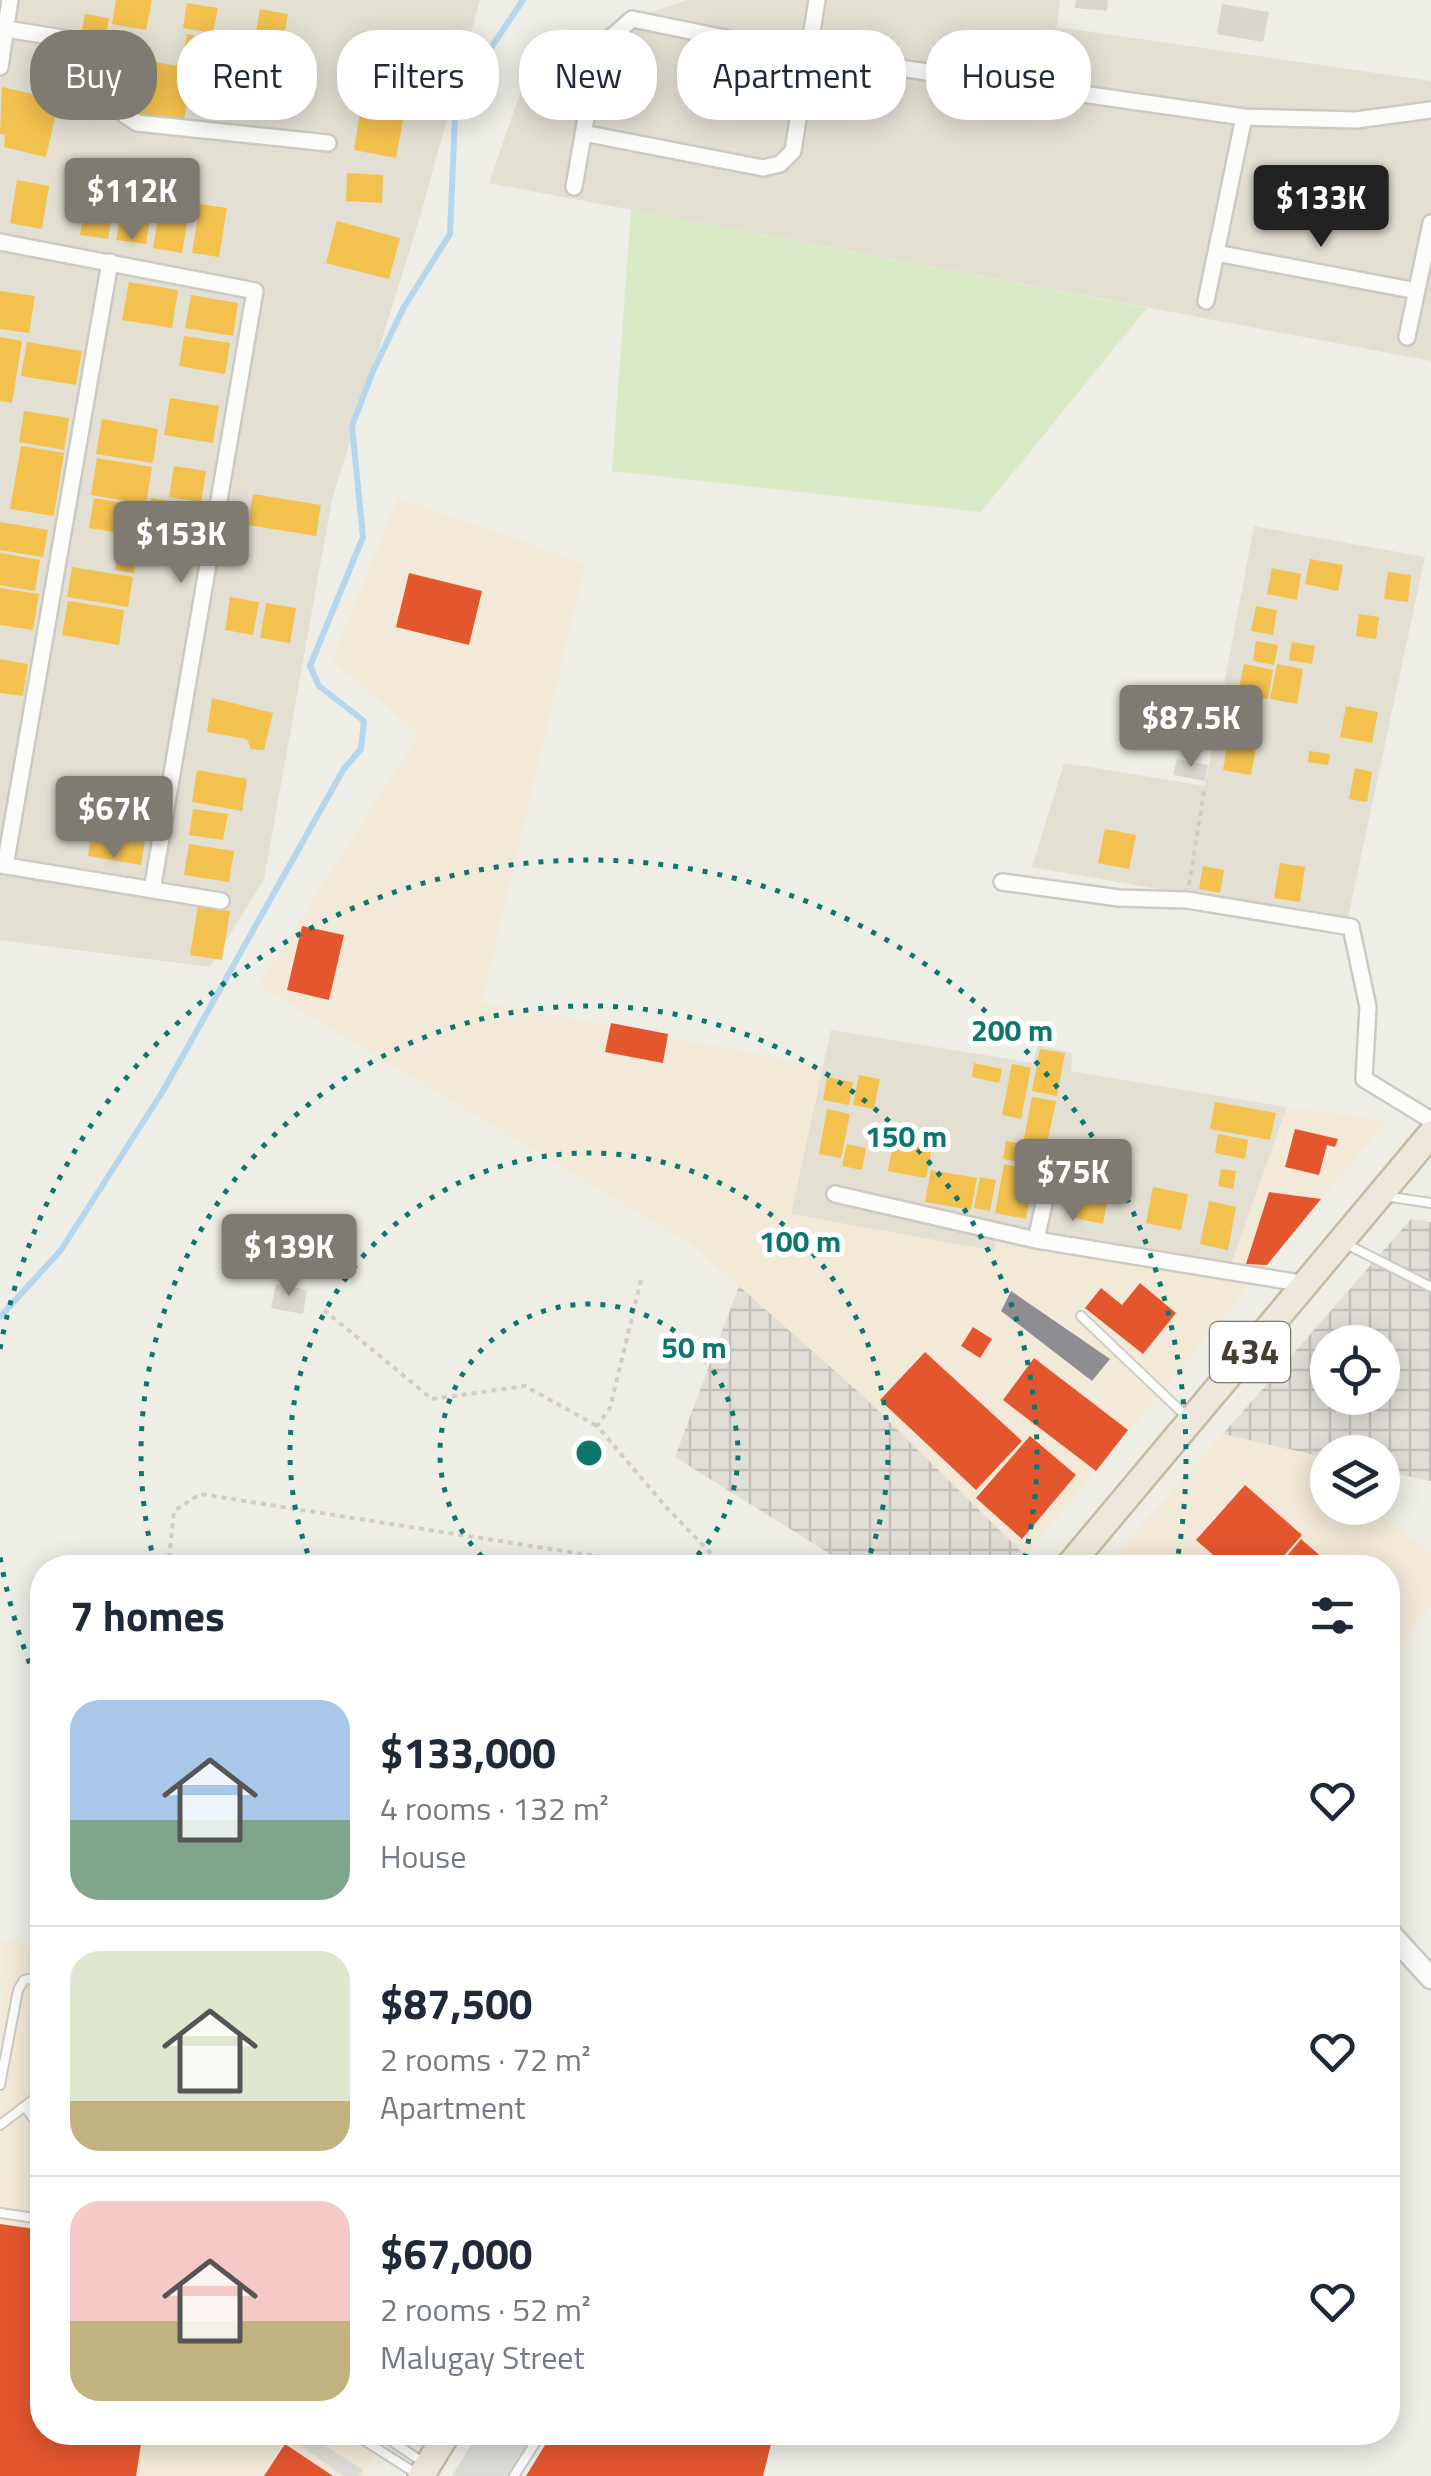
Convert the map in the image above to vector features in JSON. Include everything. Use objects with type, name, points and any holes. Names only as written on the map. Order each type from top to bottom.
[{"type":"highway","name":"434","points":[[1077,1555],[1431,1134]]},
{"type":"highway","points":[[423,2472],[440,2445]]},
{"type":"street","points":[[0,68],[10,0]]},
{"type":"street","points":[[812,30],[817,0]]},
{"type":"street","points":[[574,187],[598,48],[632,19],[686,30]]},
{"type":"street","points":[[6,29],[125,48],[134,60],[124,115],[138,124],[328,143]]},
{"type":"street","points":[[906,69],[1244,117],[1344,120],[1431,110]]},
{"type":"street","points":[[1206,300],[1244,117]]},
{"type":"street","points":[[583,133],[763,168],[780,164],[792,152],[797,120]]},
{"type":"street","points":[[1408,337],[1431,223]]},
{"type":"street","points":[[0,242],[255,290],[152,890]]},
{"type":"street","points":[[1216,252],[1417,291]]},
{"type":"street","points":[[110,262],[2,866],[221,902]]},
{"type":"street","points":[[1002,882],[1118,898],[1187,900],[1350,928],[1368,1007],[1364,1078],[1431,1120]]},
{"type":"street","points":[[1036,1240],[1052,1167]]},
{"type":"street","points":[[835,1194],[1036,1240],[1306,1284]]},
{"type":"street","points":[[1400,1944],[1431,1978]]},
{"type":"lane","points":[[1380,1196],[1431,1204]]},
{"type":"lane","points":[[1340,1241],[1431,1288]]},
{"type":"lane","points":[[1081,1316],[1192,1421]]},
{"type":"lane","points":[[0,2085],[18,1990],[24,1980],[30,1979]]},
{"type":"lane","points":[[0,2125],[30,2103]]},
{"type":"lane","points":[[25,2107],[30,2114]]},
{"type":"lane","points":[[0,2213],[30,2217]]},
{"type":"lane","points":[[374,2445],[423,2472]]},
{"type":"lane","points":[[393,2445],[423,2472]]},
{"type":"lane","points":[[514,2476],[534,2445]]},
{"type":"path","points":[[1187,900],[1204,791]]},
{"type":"path","points":[[597,1426],[610,1408],[641,1280]]},
{"type":"path","points":[[324,1310],[432,1399],[526,1386],[597,1426],[666,1508],[712,1555]]},
{"type":"path","points":[[169,1555],[174,1510],[200,1494],[593,1555]]},
{"type":"shaded area","points":[[0,0],[480,0],[472,30],[337,30],[337,120],[447,120],[332,499],[264,879],[210,967],[0,940]]},
{"type":"shaded area","points":[[687,0],[1060,0],[1057,27],[1078,30],[926,30],[926,120],[1091,120],[1091,32],[1431,81],[1431,361],[489,183],[519,96],[519,120],[657,120],[657,30],[600,30]]},
{"type":"shaded area","points":[[398,498],[585,564],[482,1002],[823,1067],[791,1214],[994,1251],[997,1236],[1228,1272],[1287,1107],[1386,1121],[1026,1555],[832,1555],[675,1457],[739,1286],[691,1244],[259,985],[419,734],[332,661]]},
{"type":"shaded area","points":[[1254,526],[1425,557],[1347,922],[1032,867],[1064,763],[1205,786]]},
{"type":"shaded area","points":[[831,1030],[1033,1063],[1038,1045],[1072,1053],[1071,1071],[1287,1107],[1229,1272],[997,1237],[995,1251],[790,1214]]},
{"type":"shaded area","points":[[1411,1219],[1431,1222],[1431,1481],[1400,1475],[1400,1435],[1310,1435],[1310,1454],[1223,1434],[1310,1335],[1310,1415],[1400,1415],[1400,1325],[1318,1325]]},
{"type":"shaded area","points":[[739,1286],[863,1396],[1025,1555],[832,1555],[675,1457]]},
{"type":"shaded area","points":[[1223,1434],[1310,1454],[1310,1525],[1394,1525],[1431,1553],[1431,1605],[1400,1648],[1400,1555],[1115,1555]]},
{"type":"shaded area","points":[[1,1939],[30,1945],[30,2445],[383,2445],[363,2476],[0,2476]]},
{"type":"shaded area","points":[[300,2445],[324,2445],[363,2470],[359,2476],[344,2476]]},
{"type":"shaded area","points":[[471,2445],[540,2445],[521,2476],[452,2476]]},
{"type":"green space","points":[[631,210],[1147,308],[981,512],[612,471]]},
{"type":"building: Homes","points":[[116,0],[152,0],[146,30],[112,24]]},
{"type":"building: Homes","points":[[187,3],[218,8],[214,30],[183,28]]},
{"type":"building: Homes","points":[[260,9],[288,14],[285,30],[256,30]]},
{"type":"building: Homes","points":[[85,14],[109,18],[107,30],[82,30]]},
{"type":"building: Homes","points":[[157,62],[177,66],[177,120],[184,120],[183,124],[157,120]]},
{"type":"building: Homes","points":[[2,87],[30,93],[30,120],[54,120],[46,157],[4,147],[5,135],[0,134]]},
{"type":"building: Homes","points":[[359,120],[403,120],[396,158],[354,150]]},
{"type":"building: Homes","points":[[347,173],[383,175],[382,203],[346,201]]},
{"type":"building: Homes","points":[[17,180],[49,186],[42,229],[10,223]]},
{"type":"building: Homes","points":[[123,201],[152,206],[146,244],[116,240]]},
{"type":"building: Homes","points":[[86,203],[113,208],[108,239],[80,235]]},
{"type":"building: Homes","points":[[200,204],[227,208],[219,257],[192,253]]},
{"type":"building: Homes","points":[[159,211],[188,216],[182,253],[153,248]]},
{"type":"building: Homes","points":[[337,221],[400,238],[389,279],[326,263]]},
{"type":"building: Homes","points":[[129,282],[178,290],[172,328],[122,320]]},
{"type":"building: Homes","points":[[0,291],[35,296],[29,333],[0,329]]},
{"type":"building: Homes","points":[[191,295],[238,303],[233,336],[185,328]]},
{"type":"building: Homes","points":[[184,336],[230,343],[225,374],[179,366]]},
{"type":"building: Homes","points":[[0,337],[22,341],[12,403],[0,401]]},
{"type":"building: Homes","points":[[27,342],[82,351],[76,385],[21,376]]},
{"type":"building: Homes","points":[[170,398],[219,406],[213,443],[164,435]]},
{"type":"building: Homes","points":[[24,411],[69,418],[64,450],[19,442]]},
{"type":"building: Homes","points":[[102,419],[158,429],[153,463],[96,454]]},
{"type":"building: Homes","points":[[21,446],[64,453],[54,516],[10,509]]},
{"type":"building: Homes","points":[[97,458],[152,467],[146,504],[91,495]]},
{"type":"building: Homes","points":[[174,466],[206,471],[201,502],[169,497]]},
{"type":"building: Homes","points":[[253,494],[321,505],[316,536],[248,525]]},
{"type":"building: Homes","points":[[94,498],[142,506],[137,536],[89,528]]},
{"type":"building: Homes","points":[[151,498],[204,507],[198,546],[145,537]]},
{"type":"building: Homes","points":[[0,522],[48,530],[43,557],[0,550]]},
{"type":"building: Homes","points":[[121,537],[140,540],[134,573],[115,570]]},
{"type":"building: Homes","points":[[0,553],[40,560],[35,591],[0,585]]},
{"type":"building: Homes","points":[[1310,559],[1343,565],[1338,591],[1305,584]]},
{"type":"building: Homes","points":[[72,567],[133,577],[128,607],[67,597]]},
{"type":"building: Homes","points":[[1272,568],[1301,574],[1297,600],[1267,594]]},
{"type":"building: Homes","points":[[1388,572],[1411,575],[1408,602],[1384,599]]},
{"type":"building: Homes","points":[[0,588],[39,594],[33,630],[0,625]]},
{"type":"building: Homes","points":[[230,597],[259,602],[253,635],[225,630]]},
{"type":"building: Homes","points":[[68,601],[124,610],[119,645],[62,635]]},
{"type":"building: Homes","points":[[266,603],[296,608],[290,643],[260,638]]},
{"type":"building: Homes","points":[[1256,606],[1277,610],[1273,635],[1251,631]]},
{"type":"building: Homes","points":[[1359,614],[1379,617],[1376,639],[1356,636]]},
{"type":"building: Homes","points":[[1256,641],[1278,645],[1274,665],[1253,661]]},
{"type":"building: Homes","points":[[1292,642],[1315,646],[1312,664],[1289,660]]},
{"type":"building: Homes","points":[[0,659],[28,664],[23,696],[0,693]]},
{"type":"building: Homes","points":[[1244,664],[1273,670],[1268,699],[1238,693]]},
{"type":"building: Homes","points":[[1277,664],[1303,669],[1297,704],[1270,699]]},
{"type":"building: Homes","points":[[212,698],[273,713],[264,750],[251,749],[247,739],[207,732]]},
{"type":"building: Homes","points":[[1346,706],[1378,712],[1372,743],[1340,737]]},
{"type":"building: Homes","points":[[1231,725],[1259,730],[1251,775],[1223,770]]},
{"type":"building: Homes","points":[[1309,751],[1330,754],[1328,765],[1308,762]]},
{"type":"building: Homes","points":[[1355,768],[1372,772],[1367,802],[1349,799]]},
{"type":"building: Homes","points":[[197,770],[247,779],[242,811],[192,802]]},
{"type":"building: Homes","points":[[104,787],[150,795],[145,827],[99,820]]},
{"type":"building: Homes","points":[[193,809],[228,814],[223,840],[189,835]]},
{"type":"building: Homes","points":[[93,825],[146,834],[141,865],[88,856]]},
{"type":"building: Homes","points":[[1105,829],[1136,835],[1129,869],[1098,863]]},
{"type":"building: Homes","points":[[189,844],[234,851],[229,882],[184,875]]},
{"type":"building: Homes","points":[[1280,863],[1305,867],[1300,902],[1274,898]]},
{"type":"building: Homes","points":[[1203,866],[1224,870],[1220,893],[1199,889]]},
{"type":"building: Homes","points":[[198,906],[230,911],[222,960],[190,955]]},
{"type":"building: Homes","points":[[1040,1049],[1065,1053],[1057,1096],[1032,1091]]},
{"type":"building: Homes","points":[[974,1063],[1002,1069],[999,1083],[972,1077]]},
{"type":"building: Homes","points":[[1012,1064],[1031,1068],[1021,1119],[1002,1115]]},
{"type":"building: Homes","points":[[859,1075],[880,1079],[874,1109],[853,1105]]},
{"type":"building: Homes","points":[[827,1077],[853,1082],[849,1105],[823,1100]]},
{"type":"building: Homes","points":[[1032,1097],[1056,1101],[1047,1144],[1024,1139]]},
{"type":"building: Homes","points":[[1215,1102],[1276,1113],[1270,1140],[1210,1129]]},
{"type":"building: Homes","points":[[827,1109],[850,1114],[841,1158],[819,1154]]},
{"type":"building: Homes","points":[[896,1129],[934,1136],[926,1178],[888,1171]]},
{"type":"building: Homes","points":[[1218,1134],[1248,1140],[1245,1159],[1215,1153]]},
{"type":"building: Homes","points":[[1006,1141],[1048,1149],[1045,1167],[1003,1159]]},
{"type":"building: Homes","points":[[847,1144],[866,1148],[862,1170],[842,1166]]},
{"type":"building: Homes","points":[[1004,1164],[1035,1171],[1026,1219],[995,1213]]},
{"type":"building: Homes","points":[[1221,1169],[1236,1171],[1233,1189],[1218,1186]]},
{"type":"building: Homes","points":[[931,1170],[977,1178],[971,1210],[925,1202]]},
{"type":"building: Homes","points":[[980,1177],[996,1180],[990,1211],[974,1208]]},
{"type":"building: Homes","points":[[1153,1187],[1188,1194],[1181,1230],[1146,1223]]},
{"type":"building: Homes","points":[[1080,1191],[1108,1197],[1103,1224],[1075,1218]]},
{"type":"building: Homes","points":[[1209,1201],[1236,1207],[1228,1250],[1200,1244]]},
{"type":"building: Shops","points":[[409,573],[482,591],[469,645],[396,627]]},
{"type":"building: Shops","points":[[302,926],[344,935],[329,1000],[287,990]]},
{"type":"building: Shops","points":[[611,1023],[668,1034],[663,1063],[605,1052]]},
{"type":"building: Shops","points":[[1295,1129],[1338,1139],[1335,1147],[1327,1145],[1319,1175],[1285,1167]]},
{"type":"building: Shops","points":[[1269,1192],[1321,1199],[1267,1265],[1246,1264]]},
{"type":"building: Shops","points":[[1140,1283],[1176,1313],[1143,1354],[1085,1308],[1101,1288],[1122,1305]]},
{"type":"building: Shops","points":[[973,1327],[992,1339],[980,1358],[961,1346]]},
{"type":"building: Shops","points":[[925,1352],[1022,1441],[976,1490],[880,1400]]},
{"type":"building: Shops","points":[[1034,1358],[1128,1430],[1096,1471],[1003,1400]]},
{"type":"building: Shops","points":[[1030,1436],[1076,1475],[1022,1539],[976,1498]]},
{"type":"building: Shops","points":[[1245,1485],[1302,1535],[1284,1555],[1213,1555],[1196,1540]]},
{"type":"building: Shops","points":[[1301,1539],[1319,1555],[1288,1555]]},
{"type":"building: Shops","points":[[0,2224],[30,2228],[30,2445],[141,2445],[136,2476],[0,2476]]},
{"type":"building: Shops","points":[[286,2445],[333,2476],[264,2476]]},
{"type":"building: Shops","points":[[545,2445],[771,2445],[763,2476],[526,2476]]},
{"type":"building: Industry","points":[[1011,1291],[1110,1359],[1092,1381],[1001,1311]]},
{"type":"building: Other","points":[[1076,0],[1108,0],[1107,11],[1075,8]]},
{"type":"building: Other","points":[[1222,4],[1269,12],[1263,42],[1217,34]]},
{"type":"building: Other","points":[[1177,759],[1208,765],[1205,781],[1173,775]]},
{"type":"building: Other","points":[[276,1284],[307,1290],[303,1314],[271,1308]]},
{"type":"waterway","points":[[0,1317],[61,1250],[163,1091],[343,770],[361,749],[364,721],[319,686],[310,666],[363,537],[352,426],[404,307],[450,234],[455,116],[484,58],[523,0]]}]
